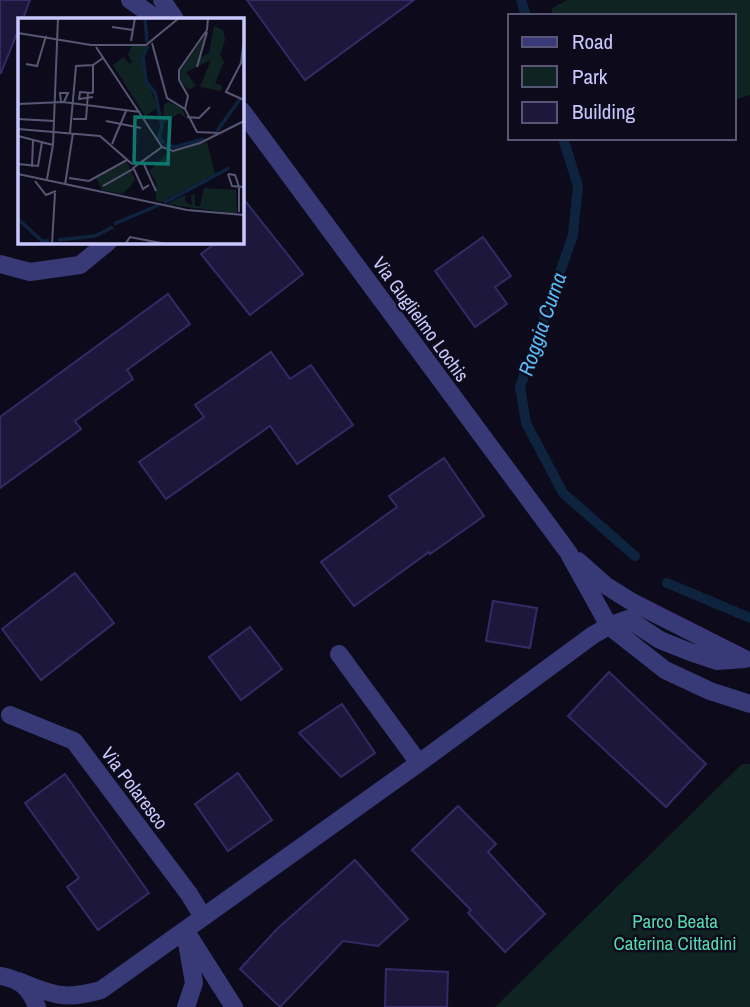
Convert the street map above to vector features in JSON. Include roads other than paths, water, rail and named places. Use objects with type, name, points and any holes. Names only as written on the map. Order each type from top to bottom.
[{"type":"street","points":[[130,0],[156,18]]},
{"type":"street","points":[[162,0],[174,18]]},
{"type":"street","name":"Via Guglielmo Lochis","points":[[243,112],[568,552],[609,626]]},
{"type":"street","points":[[0,264],[30,272],[80,265],[107,243]]},
{"type":"street","name":"Via Guglielmo Lochis","points":[[568,552],[605,585],[632,602],[747,659]]},
{"type":"street","points":[[79,1007],[609,626],[628,619],[660,640],[690,652],[717,661],[747,659]]},
{"type":"street","points":[[609,626],[665,670],[710,691],[750,704]]},
{"type":"street","points":[[339,654],[419,763]]},
{"type":"street","name":"Via Polaresco","points":[[10,715],[74,741],[189,894],[203,917]]},
{"type":"street","points":[[185,930],[194,983],[186,1007]]},
{"type":"street","points":[[185,930],[234,1007]]},
{"type":"street","points":[[9,979],[56,995],[78,996],[101,990]]},
{"type":"street","points":[[9,979],[32,994],[37,1007]]},
{"type":"waterway","name":"Roggia Curna","points":[[521,0],[525,14]]},
{"type":"waterway","name":"Roggia Curna","points":[[564,140],[578,186],[573,235],[520,387],[526,423],[563,493],[635,556]]},
{"type":"waterway","name":"Roggia Curna","points":[[667,583],[750,618]]},
{"type":"park label","name":"Parco Beata Caterina Cittadini","points":[[675,932]]}]
